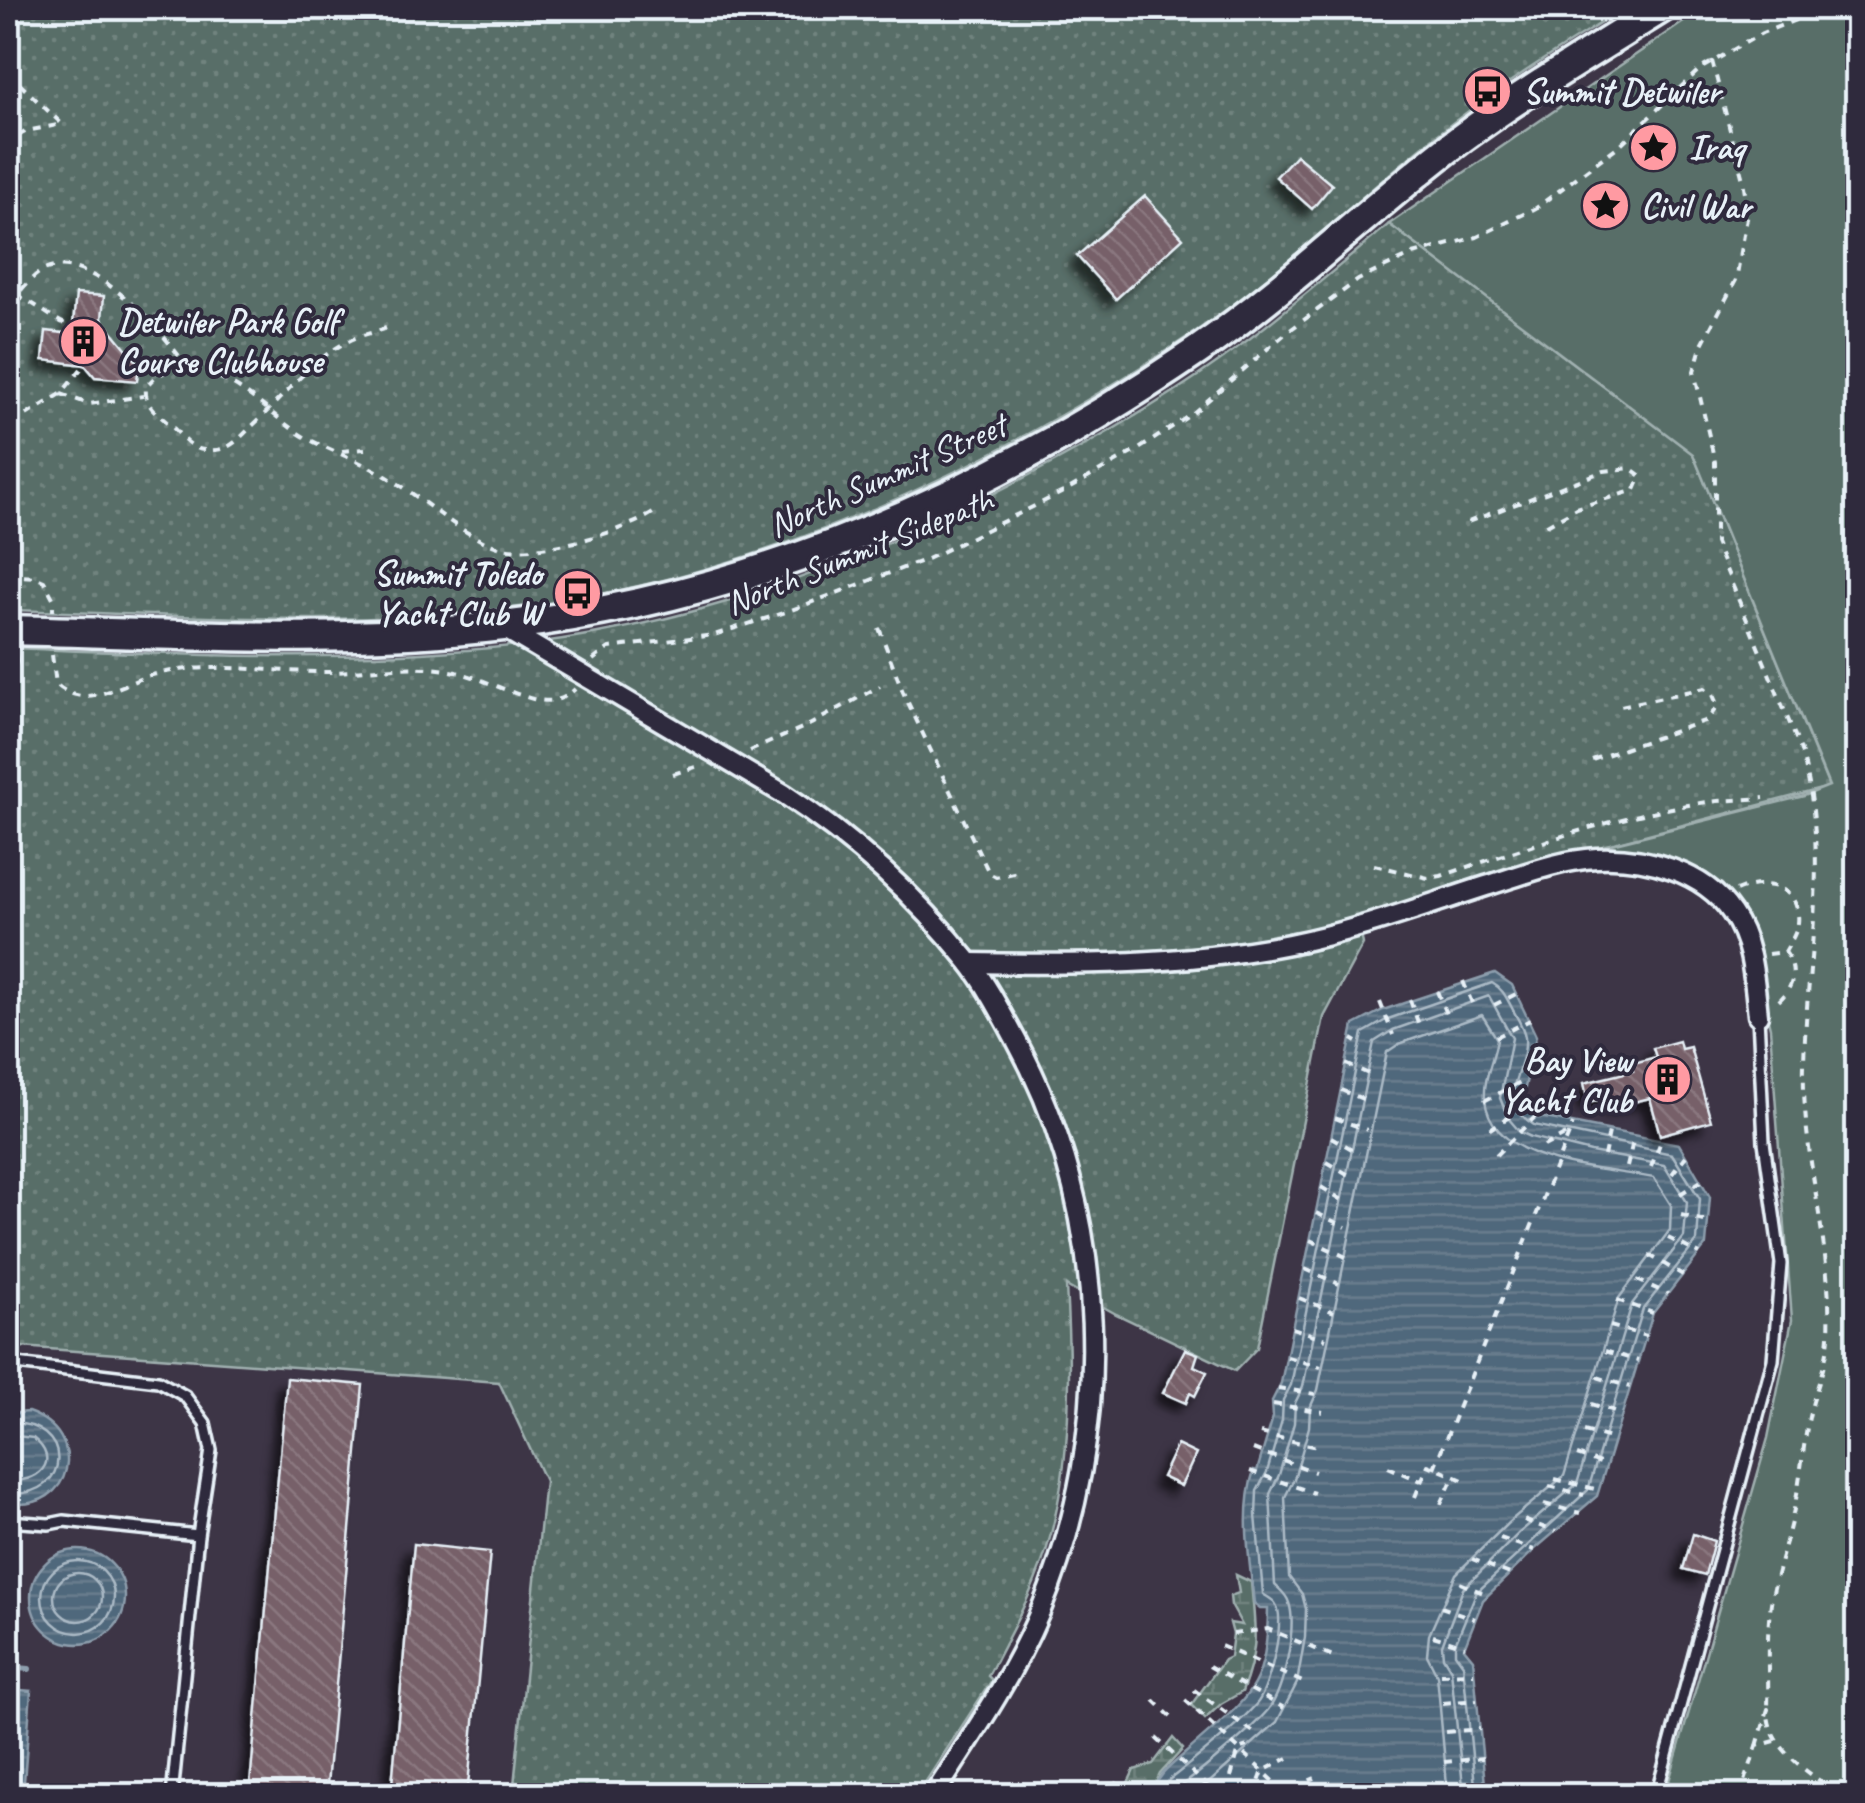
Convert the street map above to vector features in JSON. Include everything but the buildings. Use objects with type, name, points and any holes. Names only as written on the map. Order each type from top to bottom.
[{"type":"main road","name":"North Summit Street","points":[[8,630],[266,636],[409,633],[501,626],[673,596],[786,562],[893,521],[1036,450],[1226,331],[1460,140],[1662,8]]},
{"type":"street","points":[[501,626],[726,758],[837,832],[903,890],[970,963],[1027,1061],[1049,1111],[1084,1237],[1092,1316],[1092,1366],[1083,1463],[1058,1564],[1040,1610],[1002,1690],[933,1796]]},
{"type":"street","points":[[970,963],[1133,964],[1248,952],[1325,937],[1542,868],[1592,858],[1619,858],[1678,872],[1702,882],[1721,898],[1734,916],[1752,959],[1758,1015]]},
{"type":"lane","points":[[8,640],[8,668]]},
{"type":"lane","points":[[1656,1796],[1773,1360],[1781,1264],[1764,1142],[1758,1015]]},
{"type":"lane","points":[[8,1364],[158,1381],[184,1396],[205,1423],[211,1450],[198,1535],[172,1796]]},
{"type":"lane","points":[[8,1521],[64,1521],[198,1535]]},
{"type":"path","name":"North Summit Sidepath","points":[[8,576],[34,576],[44,581],[53,598],[52,673],[65,692],[76,696],[91,696],[178,669],[300,672],[427,668],[464,674],[536,700],[552,702],[567,698],[599,652],[608,648],[714,635],[772,616],[927,559],[1077,484],[1193,413],[1312,312],[1358,280],[1414,254],[1508,224],[1560,192],[1712,61],[1762,32],[1828,8]]},
{"type":"path","points":[[1712,61],[1748,212],[1736,280],[1702,344],[1694,370],[1715,462],[1715,543],[1800,748],[1814,815],[1814,916],[1804,1088],[1826,1271],[1829,1334],[1791,1524],[1772,1595],[1768,1709],[1770,1727],[1782,1747]]},
{"type":"path","points":[[8,73],[62,124],[27,131],[8,141]]},
{"type":"path","points":[[16,296],[44,270],[64,266],[84,270],[140,312],[184,363],[232,384],[307,438],[384,474],[479,538],[502,548],[528,548],[606,534],[656,511]]},
{"type":"path","points":[[8,294],[25,298],[47,316],[73,327]]},
{"type":"path","points":[[184,363],[149,381],[145,396],[152,410],[190,445],[202,450],[228,447],[338,347],[386,328]]},
{"type":"path","points":[[13,422],[61,394],[84,364]]},
{"type":"path","points":[[61,394],[89,404],[145,396]]},
{"type":"path","points":[[337,451],[365,448]]},
{"type":"path","points":[[1468,522],[1604,471],[1630,468],[1641,476],[1635,490],[1577,508],[1546,526]]},
{"type":"path","points":[[879,628],[904,692],[988,873],[996,878],[1022,871]]},
{"type":"path","points":[[673,774],[782,738],[880,686]]},
{"type":"path","points":[[1592,760],[1706,720],[1718,706],[1705,688],[1616,707]]},
{"type":"path","points":[[1374,864],[1428,878],[1631,817],[1696,803],[1764,798]]},
{"type":"path","points":[[1721,898],[1750,885],[1769,884],[1791,896],[1798,912],[1798,926],[1786,952],[1794,969],[1793,982],[1784,998],[1758,1015]]},
{"type":"path","points":[[1752,959],[1786,952]]},
{"type":"path","points":[[1463,981],[1472,1004]]},
{"type":"path","points":[[1437,991],[1446,1017]]},
{"type":"path","points":[[1494,1005],[1516,994]]},
{"type":"path","points":[[1410,1000],[1419,1025]]},
{"type":"path","points":[[1380,1002],[1394,1035]]},
{"type":"path","points":[[1496,1036],[1530,1020]]},
{"type":"path","points":[[1346,1064],[1371,1075]]},
{"type":"path","points":[[1484,1101],[1526,1078]]},
{"type":"path","points":[[1341,1090],[1370,1102]]},
{"type":"path","points":[[1490,1129],[1526,1106]]},
{"type":"path","points":[[1496,1155],[1536,1116]]},
{"type":"path","points":[[1335,1118],[1367,1130]]},
{"type":"path","points":[[1434,1468],[1574,1124]]},
{"type":"path","points":[[1544,1146],[1570,1132]]},
{"type":"path","points":[[1604,1156],[1609,1132]]},
{"type":"path","points":[[1627,1167],[1634,1136]]},
{"type":"path","points":[[1332,1137],[1360,1153]]},
{"type":"path","points":[[1651,1167],[1661,1141]]},
{"type":"path","points":[[1672,1174],[1686,1156]]},
{"type":"path","points":[[1326,1162],[1348,1175]]},
{"type":"path","points":[[1680,1194],[1700,1181]]},
{"type":"path","points":[[1321,1187],[1344,1201]]},
{"type":"path","points":[[1316,1213],[1346,1227]]},
{"type":"path","points":[[1682,1215],[1708,1222]]},
{"type":"path","points":[[1668,1238],[1700,1254]]},
{"type":"path","points":[[1310,1240],[1346,1257]]},
{"type":"path","points":[[1648,1255],[1683,1275]]},
{"type":"path","points":[[1304,1269],[1339,1284]]},
{"type":"path","points":[[1637,1280],[1668,1294]]},
{"type":"path","points":[[1298,1298],[1334,1312]]},
{"type":"path","points":[[1618,1300],[1652,1313]]},
{"type":"path","points":[[1610,1326],[1646,1336]]},
{"type":"path","points":[[1292,1328],[1326,1338]]},
{"type":"path","points":[[1605,1351],[1638,1361]]},
{"type":"path","points":[[1286,1357],[1321,1367]]},
{"type":"path","points":[[1597,1378],[1630,1387]]},
{"type":"path","points":[[1278,1388],[1315,1394]]},
{"type":"path","points":[[1273,1404],[1323,1412]]},
{"type":"path","points":[[1591,1404],[1622,1414]]},
{"type":"path","points":[[1584,1430],[1614,1439]]},
{"type":"path","points":[[1260,1433],[1320,1448]]},
{"type":"path","points":[[1253,1449],[1315,1472]]},
{"type":"path","points":[[1578,1455],[1606,1465]]},
{"type":"path","points":[[1415,1498],[1428,1465],[1465,1480]]},
{"type":"path","points":[[1388,1467],[1421,1482]]},
{"type":"path","points":[[1250,1470],[1314,1493]]},
{"type":"path","points":[[1442,1504],[1454,1476]]},
{"type":"path","points":[[1556,1479],[1599,1490]]},
{"type":"path","points":[[1549,1486],[1584,1496]]},
{"type":"path","points":[[1544,1504],[1580,1513]]},
{"type":"path","points":[[1524,1520],[1556,1532]]},
{"type":"path","points":[[1500,1538],[1534,1550]]},
{"type":"path","points":[[1472,1559],[1510,1574]]},
{"type":"path","points":[[1460,1582],[1488,1595]]},
{"type":"path","points":[[1441,1607],[1475,1619]]},
{"type":"path","points":[[1233,1634],[1268,1629],[1335,1657]]},
{"type":"path","points":[[1432,1636],[1465,1646]]},
{"type":"path","points":[[1221,1646],[1305,1684]]},
{"type":"path","points":[[1209,1666],[1284,1708]]},
{"type":"path","points":[[1440,1674],[1474,1672]]},
{"type":"path","points":[[1194,1690],[1255,1733]]},
{"type":"path","points":[[1154,1700],[1172,1718]]},
{"type":"path","points":[[1186,1700],[1286,1794],[1315,1778]]},
{"type":"path","points":[[1443,1703],[1477,1700]]},
{"type":"path","points":[[1740,1796],[1768,1709]]},
{"type":"path","points":[[1446,1732],[1480,1729]]},
{"type":"path","points":[[1156,1738],[1207,1786]]},
{"type":"path","points":[[1757,1746],[1770,1740],[1782,1747],[1842,1796]]},
{"type":"path","points":[[1238,1749],[1246,1746]]},
{"type":"path","points":[[1231,1777],[1238,1749]]},
{"type":"path","points":[[1254,1796],[1262,1770],[1288,1758]]},
{"type":"path","points":[[1444,1762],[1483,1758]]},
{"type":"path","points":[[1116,1783],[1142,1796]]},
{"type":"path","points":[[1447,1793],[1486,1790]]},
{"type":"green space","points":[[8,8],[1625,8],[1455,121],[1262,283],[1202,327],[1052,421],[893,500],[811,534],[727,562],[642,585],[555,602],[419,616],[282,619],[8,610]]},
{"type":"green space","points":[[1704,8],[1857,8],[1857,1795],[1665,1795],[1768,1438],[1792,1320],[1770,1028],[1743,918],[1722,884],[1677,863],[1607,845],[1804,796],[1829,786],[1693,454],[1389,224]]},
{"type":"green space","points":[[1389,224],[1693,454],[1829,787],[1549,860],[1358,920],[1363,944],[1324,1017],[1257,1348],[1235,1371],[1066,1286],[1068,1411],[1063,1472],[1046,1553],[988,1676],[992,1680],[917,1795],[513,1795],[545,1481],[499,1382],[8,1346],[8,648],[188,655],[430,653],[560,640],[696,611],[762,591],[892,541],[1107,433],[1249,339]]},
{"type":"green space","points":[[1236,1575],[1251,1582],[1255,1637],[1252,1662],[1242,1692],[1205,1719],[1191,1705],[1230,1657],[1230,1623],[1242,1625],[1231,1605],[1230,1596],[1239,1593]]},
{"type":"green space","points":[[1173,1738],[1183,1749],[1160,1774],[1150,1795],[1122,1796],[1134,1770],[1153,1764]]},
{"type":"water","points":[[1495,973],[1512,985],[1536,1036],[1523,1097],[1536,1116],[1679,1144],[1710,1197],[1706,1245],[1653,1313],[1597,1496],[1483,1600],[1464,1648],[1473,1659],[1486,1795],[1150,1795],[1167,1770],[1250,1691],[1263,1658],[1268,1609],[1254,1604],[1247,1537],[1250,1486],[1273,1417],[1272,1401],[1281,1383],[1354,1025],[1383,1010]]},
{"type":"water","points":[[28,1412],[48,1423],[61,1437],[66,1470],[60,1484],[47,1496],[30,1503],[8,1503],[8,1414]]},
{"type":"water","points":[[78,1550],[96,1554],[111,1564],[121,1579],[125,1597],[121,1615],[111,1630],[96,1640],[78,1644],[60,1640],[45,1630],[35,1615],[31,1597],[35,1579],[45,1564],[60,1554]]},
{"type":"water","points":[[8,1689],[31,1691],[23,1795],[8,1795]]},
{"type":"waterway","points":[[8,1667],[29,1669]]},
{"type":"place","name":"Summit Detwiler","points":[[1488,91]]},
{"type":"place","name":"Iraq","points":[[1654,147]]},
{"type":"place","name":"Civil War","points":[[1606,206]]},
{"type":"place","name":"Detwiler Park Golf Course Clubhouse","points":[[83,341]]},
{"type":"place","name":"Summit Toledo Yacht Club W","points":[[577,593]]},
{"type":"place","name":"Bay View Yacht Club","points":[[1667,1080]]}]
